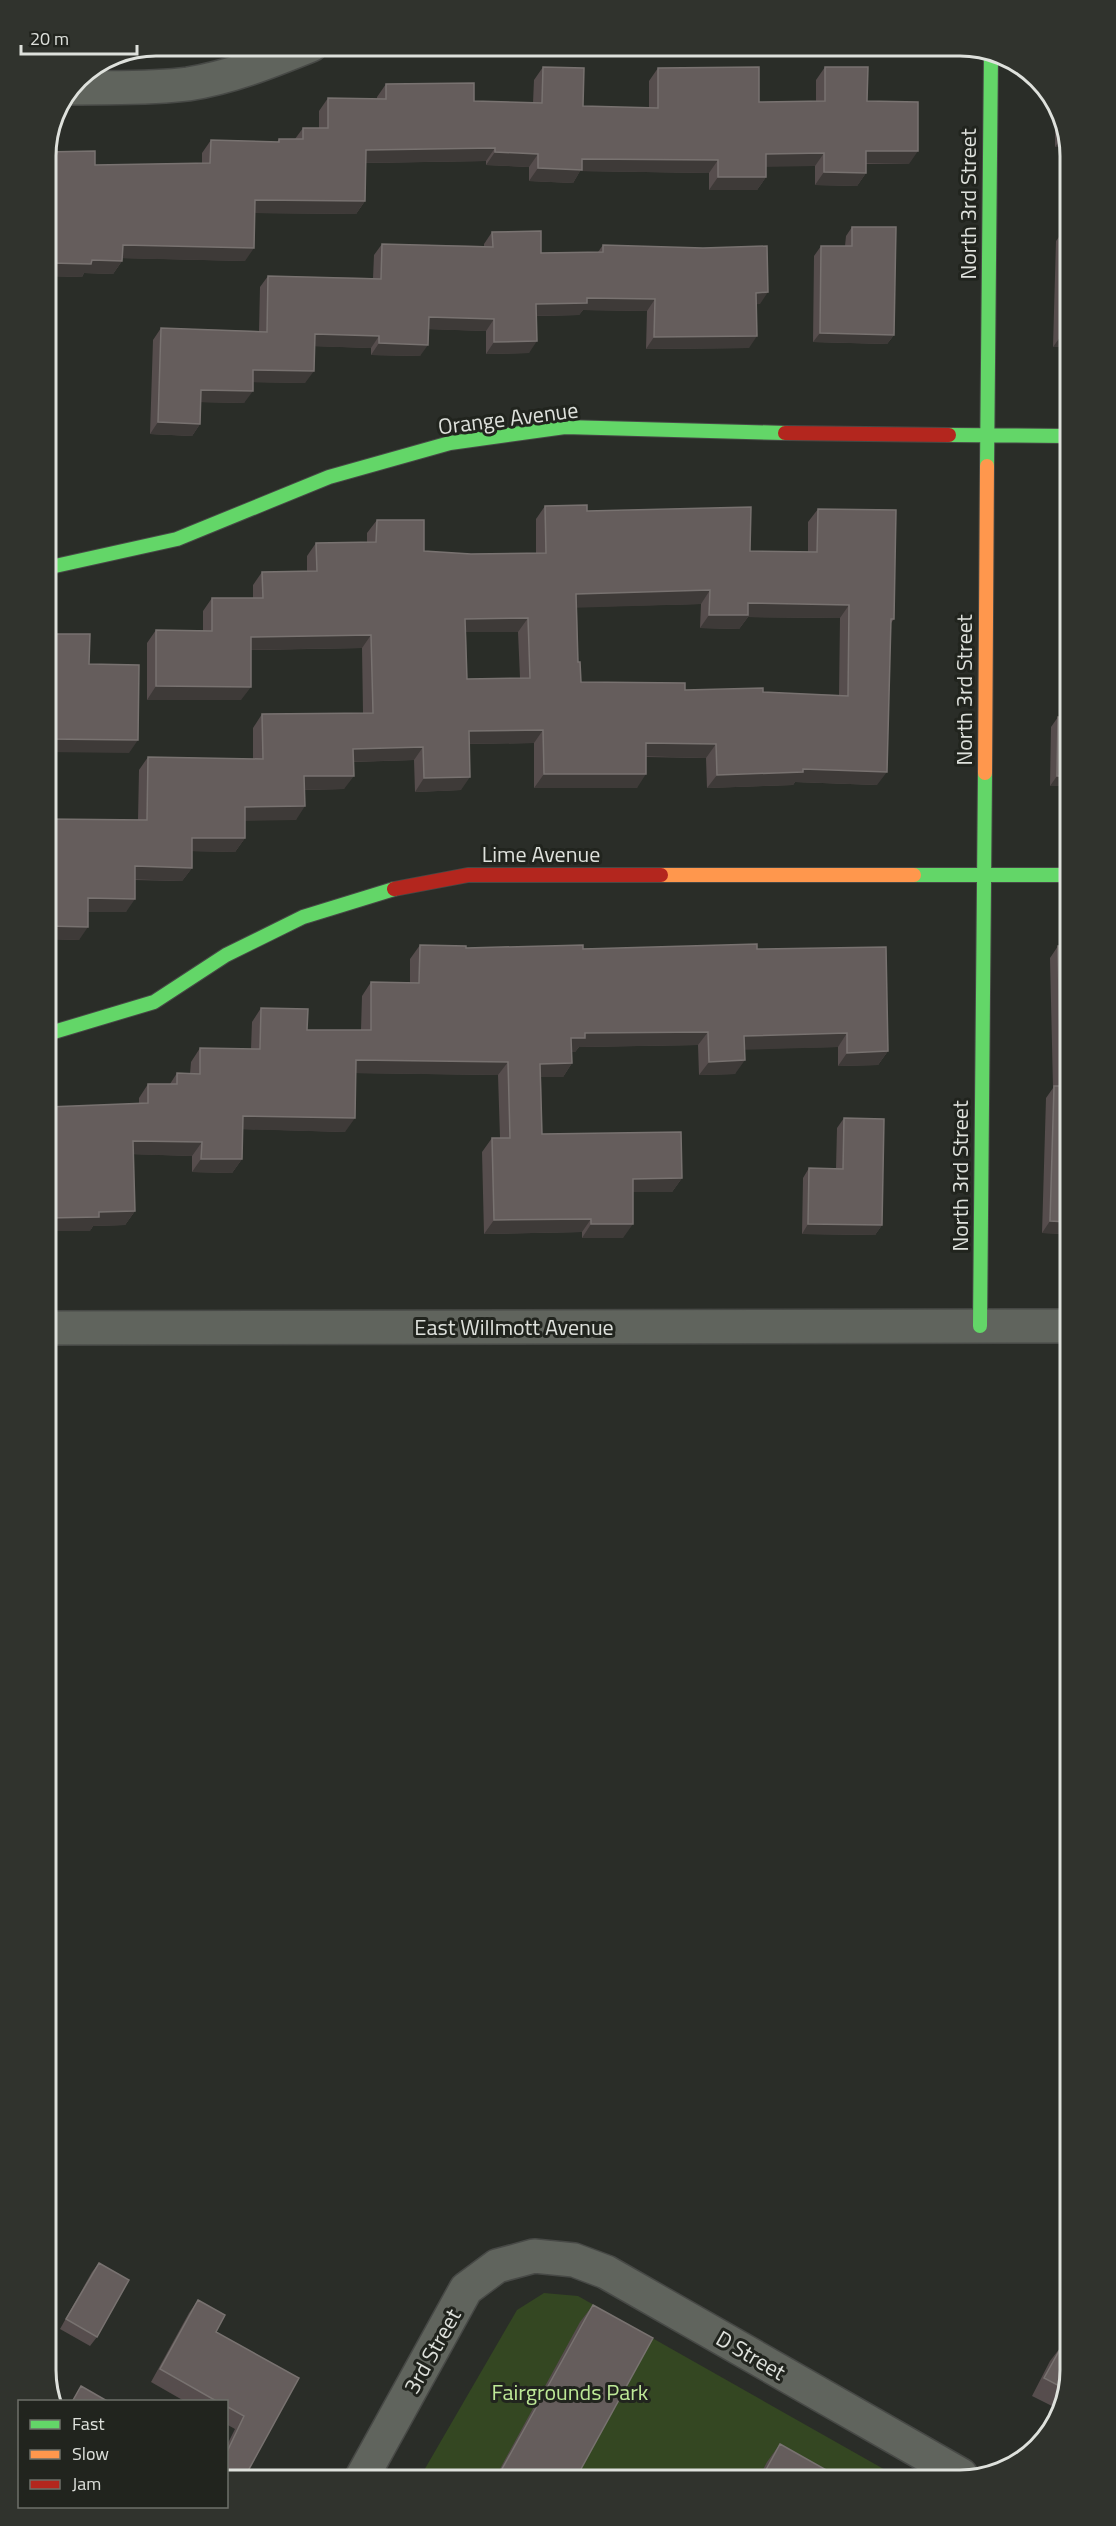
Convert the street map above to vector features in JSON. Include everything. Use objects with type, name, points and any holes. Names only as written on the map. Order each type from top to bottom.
[{"type":"street","points":[[83,88],[195,82],[259,66],[284,56]]},
{"type":"street","name":"North 3rd Street","points":[[980,1326],[991,61]]},
{"type":"street","name":"Orange Avenue","points":[[56,566],[177,539],[329,477],[450,443],[566,427],[683,432],[1060,436]]},
{"type":"street","name":"Lime Avenue","points":[[56,1032],[154,1002],[226,955],[303,917],[384,891],[468,875],[1060,875]]},
{"type":"street","name":"East Willmott Avenue","points":[[56,1328],[1060,1326]]},
{"type":"street","name":"D Street","points":[[534,2256],[574,2260],[606,2272],[952,2470]]},
{"type":"street","name":"3rd Street","points":[[366,2470],[466,2289],[497,2266],[534,2256]]},
{"type":"green space","name":"Fairgrounds Park","points":[[544,2293],[578,2296],[885,2470],[424,2470],[517,2310]]},
{"type":"building","points":[[543,67],[584,68],[583,106],[658,108],[658,68],[759,67],[759,102],[825,101],[825,67],[868,67],[867,101],[918,102],[918,151],[866,151],[866,173],[824,172],[824,153],[766,154],[766,177],[718,177],[718,160],[582,159],[582,170],[538,168],[538,154],[495,152],[495,148],[366,150],[365,201],[255,200],[254,248],[123,245],[122,261],[92,260],[91,264],[56,263],[56,152],[95,151],[95,165],[210,163],[211,140],[279,142],[279,139],[303,139],[303,128],[328,128],[328,98],[386,99],[386,84],[474,83],[474,101],[542,103]]},
{"type":"building","points":[[852,227],[896,227],[894,335],[820,333],[821,246],[852,246]]},
{"type":"building","points":[[541,231],[541,253],[603,252],[603,245],[703,248],[767,246],[768,292],[756,293],[757,336],[654,337],[655,299],[587,298],[587,303],[536,304],[537,341],[494,342],[494,319],[429,317],[428,345],[379,343],[379,336],[315,334],[314,371],[253,370],[253,391],[201,390],[200,424],[158,422],[161,328],[267,332],[268,276],[381,279],[382,244],[493,247],[492,232]]},
{"type":"building","points":[[587,505],[587,511],[751,507],[750,551],[817,552],[818,509],[896,510],[887,772],[803,769],[803,772],[717,775],[716,744],[646,743],[646,774],[544,774],[543,730],[469,731],[470,777],[424,778],[423,747],[353,749],[354,776],[304,776],[305,806],[245,807],[245,838],[192,838],[192,868],[135,866],[135,899],[88,898],[88,927],[56,926],[56,819],[147,820],[148,757],[263,759],[262,714],[373,713],[371,635],[251,637],[251,687],[156,686],[156,630],[212,631],[212,598],[263,598],[262,572],[317,571],[316,543],[376,542],[377,520],[424,520],[424,551],[471,554],[546,553],[545,506]],"holes":[[[710,590],[709,615],[748,615],[748,603],[849,605],[848,696],[763,692],[763,688],[685,690],[685,683],[581,682],[580,662],[578,662],[576,594]],[[528,618],[530,678],[467,679],[465,619]]]},
{"type":"building","points":[[56,634],[90,634],[89,664],[139,665],[138,740],[56,739]]},
{"type":"building","points":[[1058,717],[1060,717],[1060,776],[1057,776]]},
{"type":"building","points":[[757,944],[757,949],[886,947],[888,1051],[847,1053],[847,1033],[744,1036],[745,1060],[709,1062],[708,1032],[585,1033],[585,1038],[571,1038],[572,1063],[540,1064],[542,1134],[681,1132],[682,1178],[633,1179],[633,1224],[591,1224],[591,1219],[494,1220],[492,1138],[510,1138],[508,1062],[356,1060],[355,1118],[243,1116],[242,1159],[201,1159],[202,1142],[133,1141],[135,1211],[99,1212],[99,1217],[56,1218],[56,1107],[148,1103],[148,1084],[177,1084],[177,1073],[200,1074],[200,1048],[260,1049],[261,1008],[308,1009],[307,1030],[371,1030],[371,982],[419,983],[420,945],[466,946],[466,948],[583,945],[583,949]]},
{"type":"building","points":[[1058,946],[1060,946],[1060,1039]]},
{"type":"building","points":[[1054,1086],[1060,1086],[1060,1222],[1050,1221]]},
{"type":"building","points":[[844,1118],[884,1119],[882,1225],[808,1224],[809,1168],[843,1169]]},
{"type":"building","points":[[99,2263],[129,2280],[97,2337],[66,2319]]},
{"type":"building","points":[[198,2300],[225,2315],[216,2332],[299,2378],[249,2470],[228,2470],[228,2450],[244,2416],[228,2407],[228,2400],[214,2400],[160,2369]]},
{"type":"building","points":[[593,2305],[653,2338],[580,2470],[501,2470]]},
{"type":"building","points":[[1060,2349],[1059,2386],[1044,2378]]},
{"type":"building","points":[[81,2386],[106,2400],[73,2400]]},
{"type":"building","points":[[780,2444],[826,2470],[766,2470]]},
{"type":"traffic: fast","points":[[987,466],[991,61]]},
{"type":"traffic: fast","points":[[56,566],[177,539],[329,477],[450,443],[565,427],[785,433]]},
{"type":"traffic: fast","points":[[949,435],[1060,436]]},
{"type":"traffic: fast","points":[[980,1326],[985,773]]},
{"type":"traffic: fast","points":[[914,875],[1060,875]]},
{"type":"traffic: fast","points":[[56,1031],[154,1002],[226,955],[303,917],[394,889]]},
{"type":"traffic: slow","points":[[985,773],[987,466]]},
{"type":"traffic: slow","points":[[661,875],[914,875]]},
{"type":"traffic: jam","points":[[785,433],[949,435]]},
{"type":"traffic: jam","points":[[394,889],[468,875],[661,875]]}]
